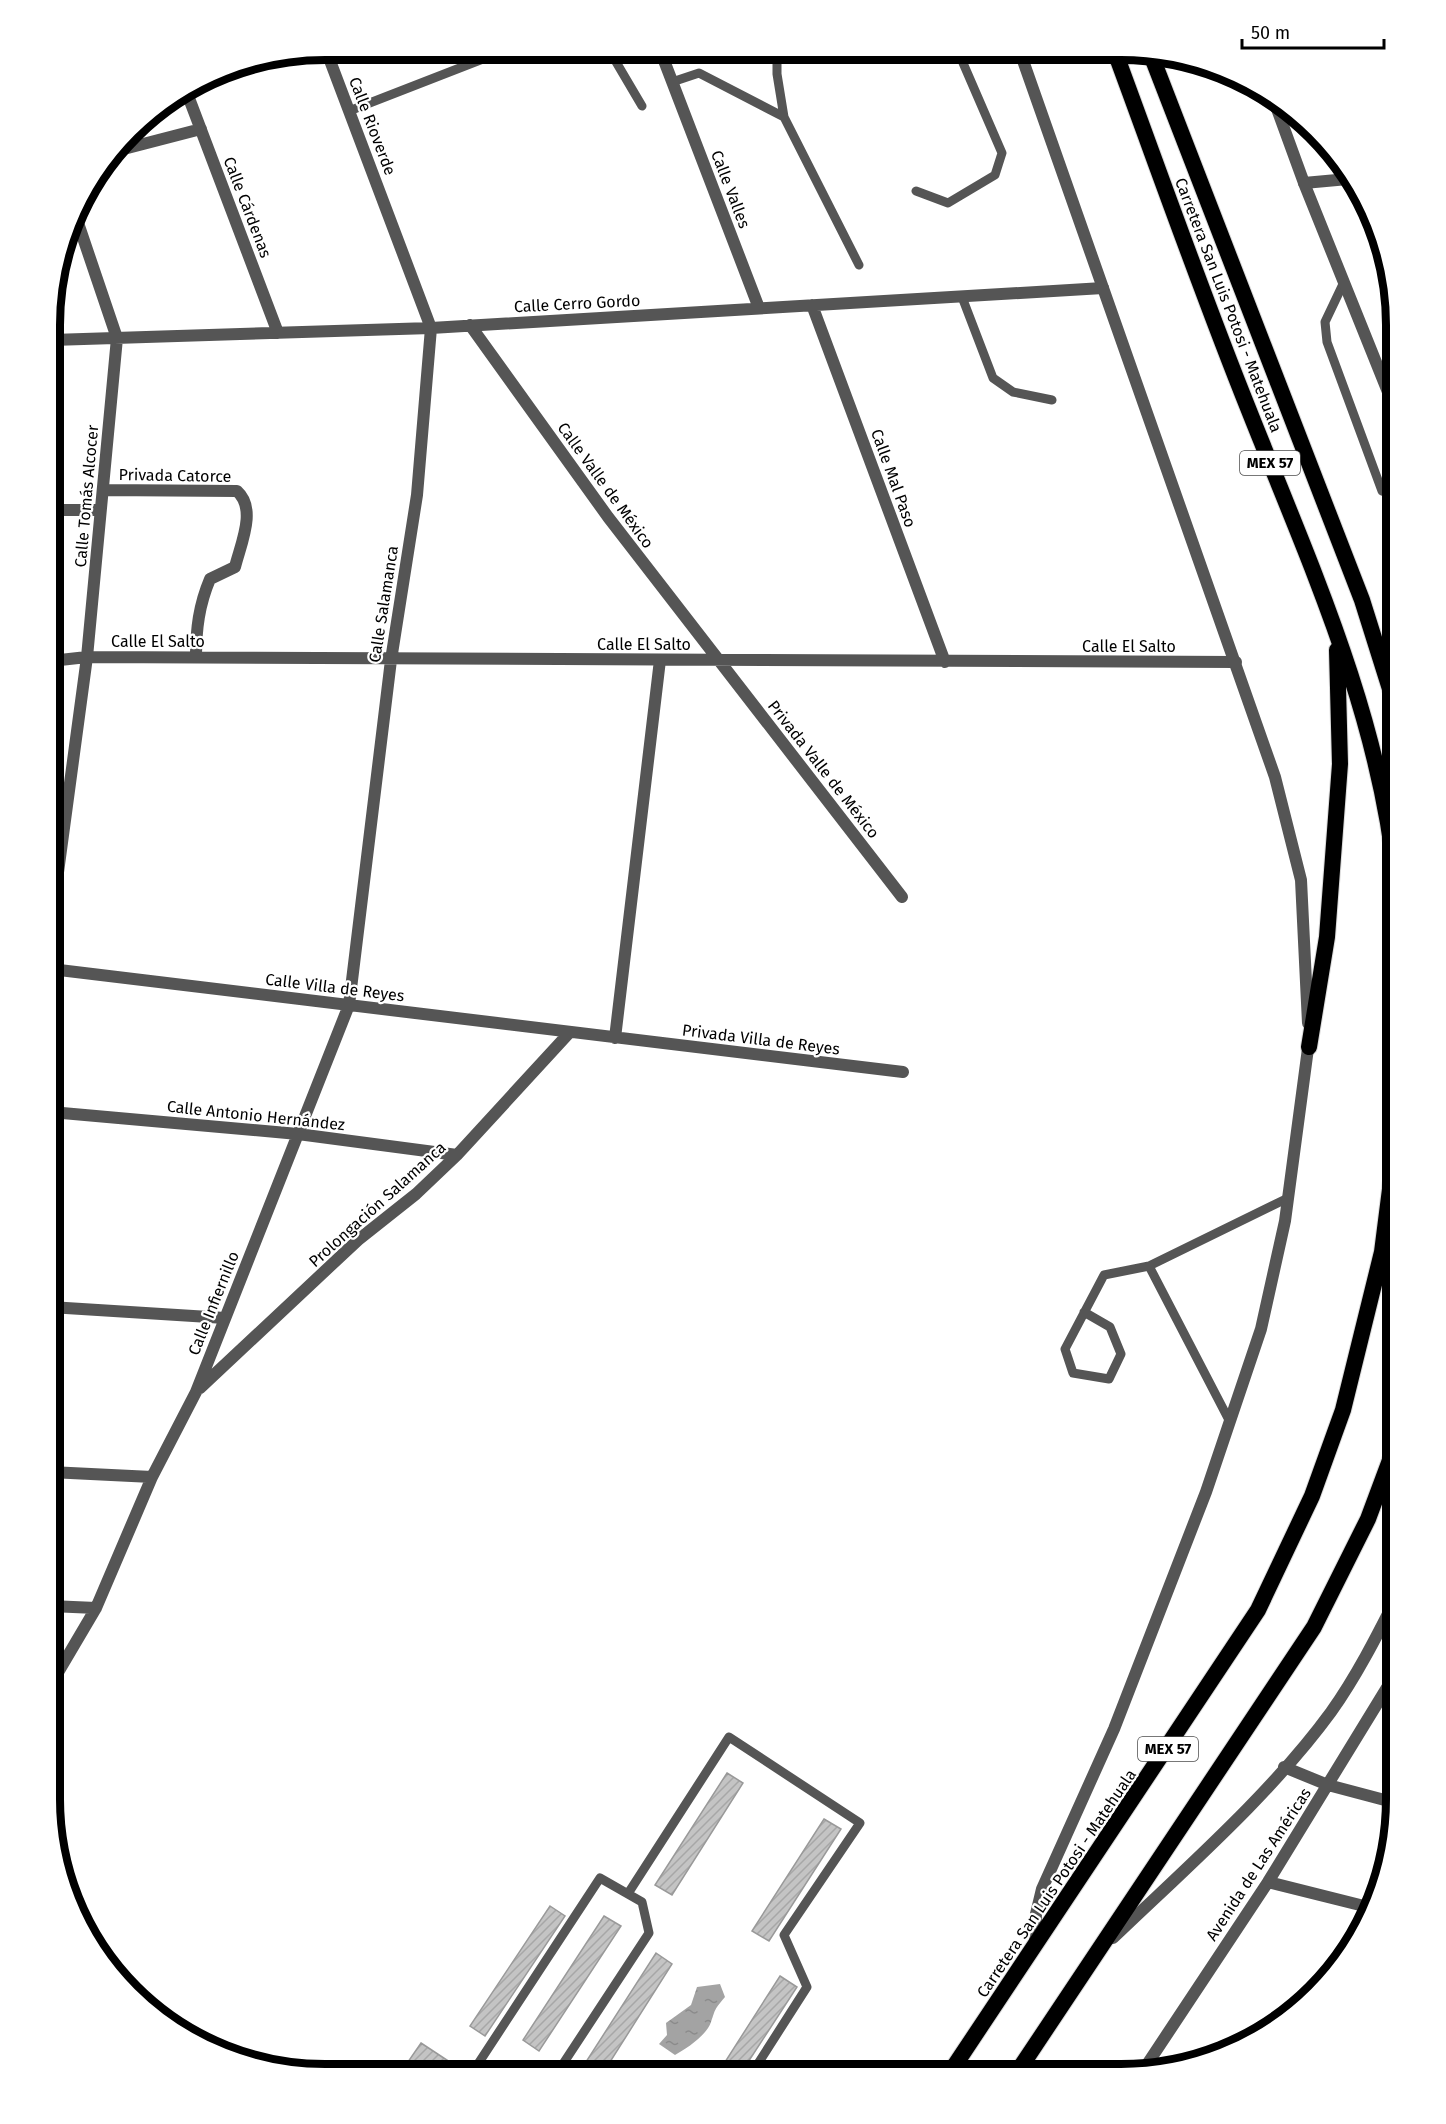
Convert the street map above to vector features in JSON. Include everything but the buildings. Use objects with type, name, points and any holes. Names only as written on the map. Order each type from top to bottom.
[{"type":"highway","name":"Carretera San Luis Potosi - Matehuala","points":[[1119,60],[1230,364],[1337,631],[1373,744],[1386,822]]},
{"type":"highway","name":"Carretera San Luis Potosi - Matehuala","points":[[1154,62],[1362,600],[1386,676]]},
{"type":"highway","points":[[1309,1047],[1327,937],[1339,775],[1337,631]]},
{"type":"highway","name":"Carretera San Luis Potosi - Matehuala","points":[[956,2064],[1258,1610],[1312,1496],[1343,1410],[1360,1349],[1382,1252],[1386,1221]]},
{"type":"highway","name":"MEX 57","points":[[1024,2064],[1246,1733],[1314,1627],[1368,1519],[1386,1471]]},
{"type":"street","name":"Calle Rioverde","points":[[330,60],[390,214]]},
{"type":"street","name":"Calle Valles","points":[[664,60],[759,308]]},
{"type":"street","points":[[1023,60],[1275,777],[1301,880],[1309,1047],[1288,1198],[1261,1329],[1206,1492],[1114,1729],[1042,1889],[1035,1914],[1035,1947]]},
{"type":"street","name":"Calle Cárdenas","points":[[189,98],[278,333]]},
{"type":"street","points":[[1278,112],[1304,183],[1386,387]]},
{"type":"street","points":[[128,148],[201,129]]},
{"type":"street","points":[[1304,183],[1341,179]]},
{"type":"street","name":"Calle Salamanca","points":[[349,1005],[391,660],[417,495],[431,328],[390,214]]},
{"type":"street","points":[[79,226],[117,338]]},
{"type":"street","name":"Calle Cerro Gordo","points":[[60,340],[431,328],[1103,288]]},
{"type":"street","name":"Calle Mal Paso","points":[[812,305],[945,662]]},
{"type":"street","name":"Calle Valle de México","points":[[470,325],[608,517],[719,661]]},
{"type":"street","name":"Calle Tomás Alcocer","points":[[60,857],[87,657],[117,338]]},
{"type":"street","name":"Privada Catorce","points":[[103,490],[237,491],[245,498],[249,509],[236,567],[210,579],[201,602],[196,629],[196,657]]},
{"type":"street","points":[[60,510],[100,510]]},
{"type":"street","name":"Calle El Salto","points":[[60,660],[87,657],[196,657],[391,660],[1236,662]]},
{"type":"street","points":[[615,1038],[660,660]]},
{"type":"street","name":"Privada Valle de México","points":[[719,661],[902,897]]},
{"type":"street","name":"Calle Villa de Reyes","points":[[60,972],[615,1038]]},
{"type":"street","name":"Calle Infiernillo","points":[[60,1669],[96,1608],[152,1477],[196,1392],[349,1005]]},
{"type":"street","name":"Prolongación Salamanca","points":[[196,1392],[358,1240],[416,1194],[457,1155],[570,1032]]},
{"type":"street","name":"Privada Villa de Reyes","points":[[615,1038],[903,1072]]},
{"type":"street","name":"Calle Antonio Hernández","points":[[60,1113],[298,1134],[457,1155]]},
{"type":"street","points":[[60,1307],[225,1318]]},
{"type":"street","points":[[60,1472],[152,1477]]},
{"type":"street","points":[[60,1606],[96,1608]]},
{"type":"street","points":[[1096,1954],[1239,1816],[1284,1767],[1331,1712],[1386,1619]]},
{"type":"street","name":"Avenida de Las Américas","points":[[1148,2062],[1268,1882],[1386,1689]]},
{"type":"street","points":[[1284,1767],[1328,1785],[1386,1800]]},
{"type":"street","points":[[1268,1882],[1363,1906]]},
{"type":"lane","points":[[350,111],[480,60]]},
{"type":"lane","points":[[615,60],[642,106]]},
{"type":"lane","points":[[777,60],[784,117],[859,265]]},
{"type":"lane","points":[[916,190],[948,203],[995,175],[1002,153],[962,60]]},
{"type":"lane","points":[[672,82],[699,73],[784,117]]},
{"type":"lane","points":[[1344,282],[1325,322],[1327,342],[1382,491],[1386,492]]},
{"type":"lane","points":[[962,297],[993,378],[1012,392],[1052,400]]},
{"type":"lane","points":[[1084,1312],[1110,1327],[1121,1354],[1109,1379],[1073,1373],[1065,1349],[1084,1312],[1104,1275],[1149,1266],[1288,1198]]},
{"type":"lane","points":[[1149,1266],[1230,1422]]},
{"type":"lane","points":[[629,1892],[729,1737],[860,1823],[784,1935],[807,1987],[758,2064]]},
{"type":"lane","points":[[478,2064],[600,1878],[629,1892],[642,1902],[649,1933],[563,2064]]},
{"type":"water","points":[[720,1984],[725,1997],[701,2037],[675,2055],[659,2044],[667,2035],[666,2023],[691,2005],[697,1987]]}]
